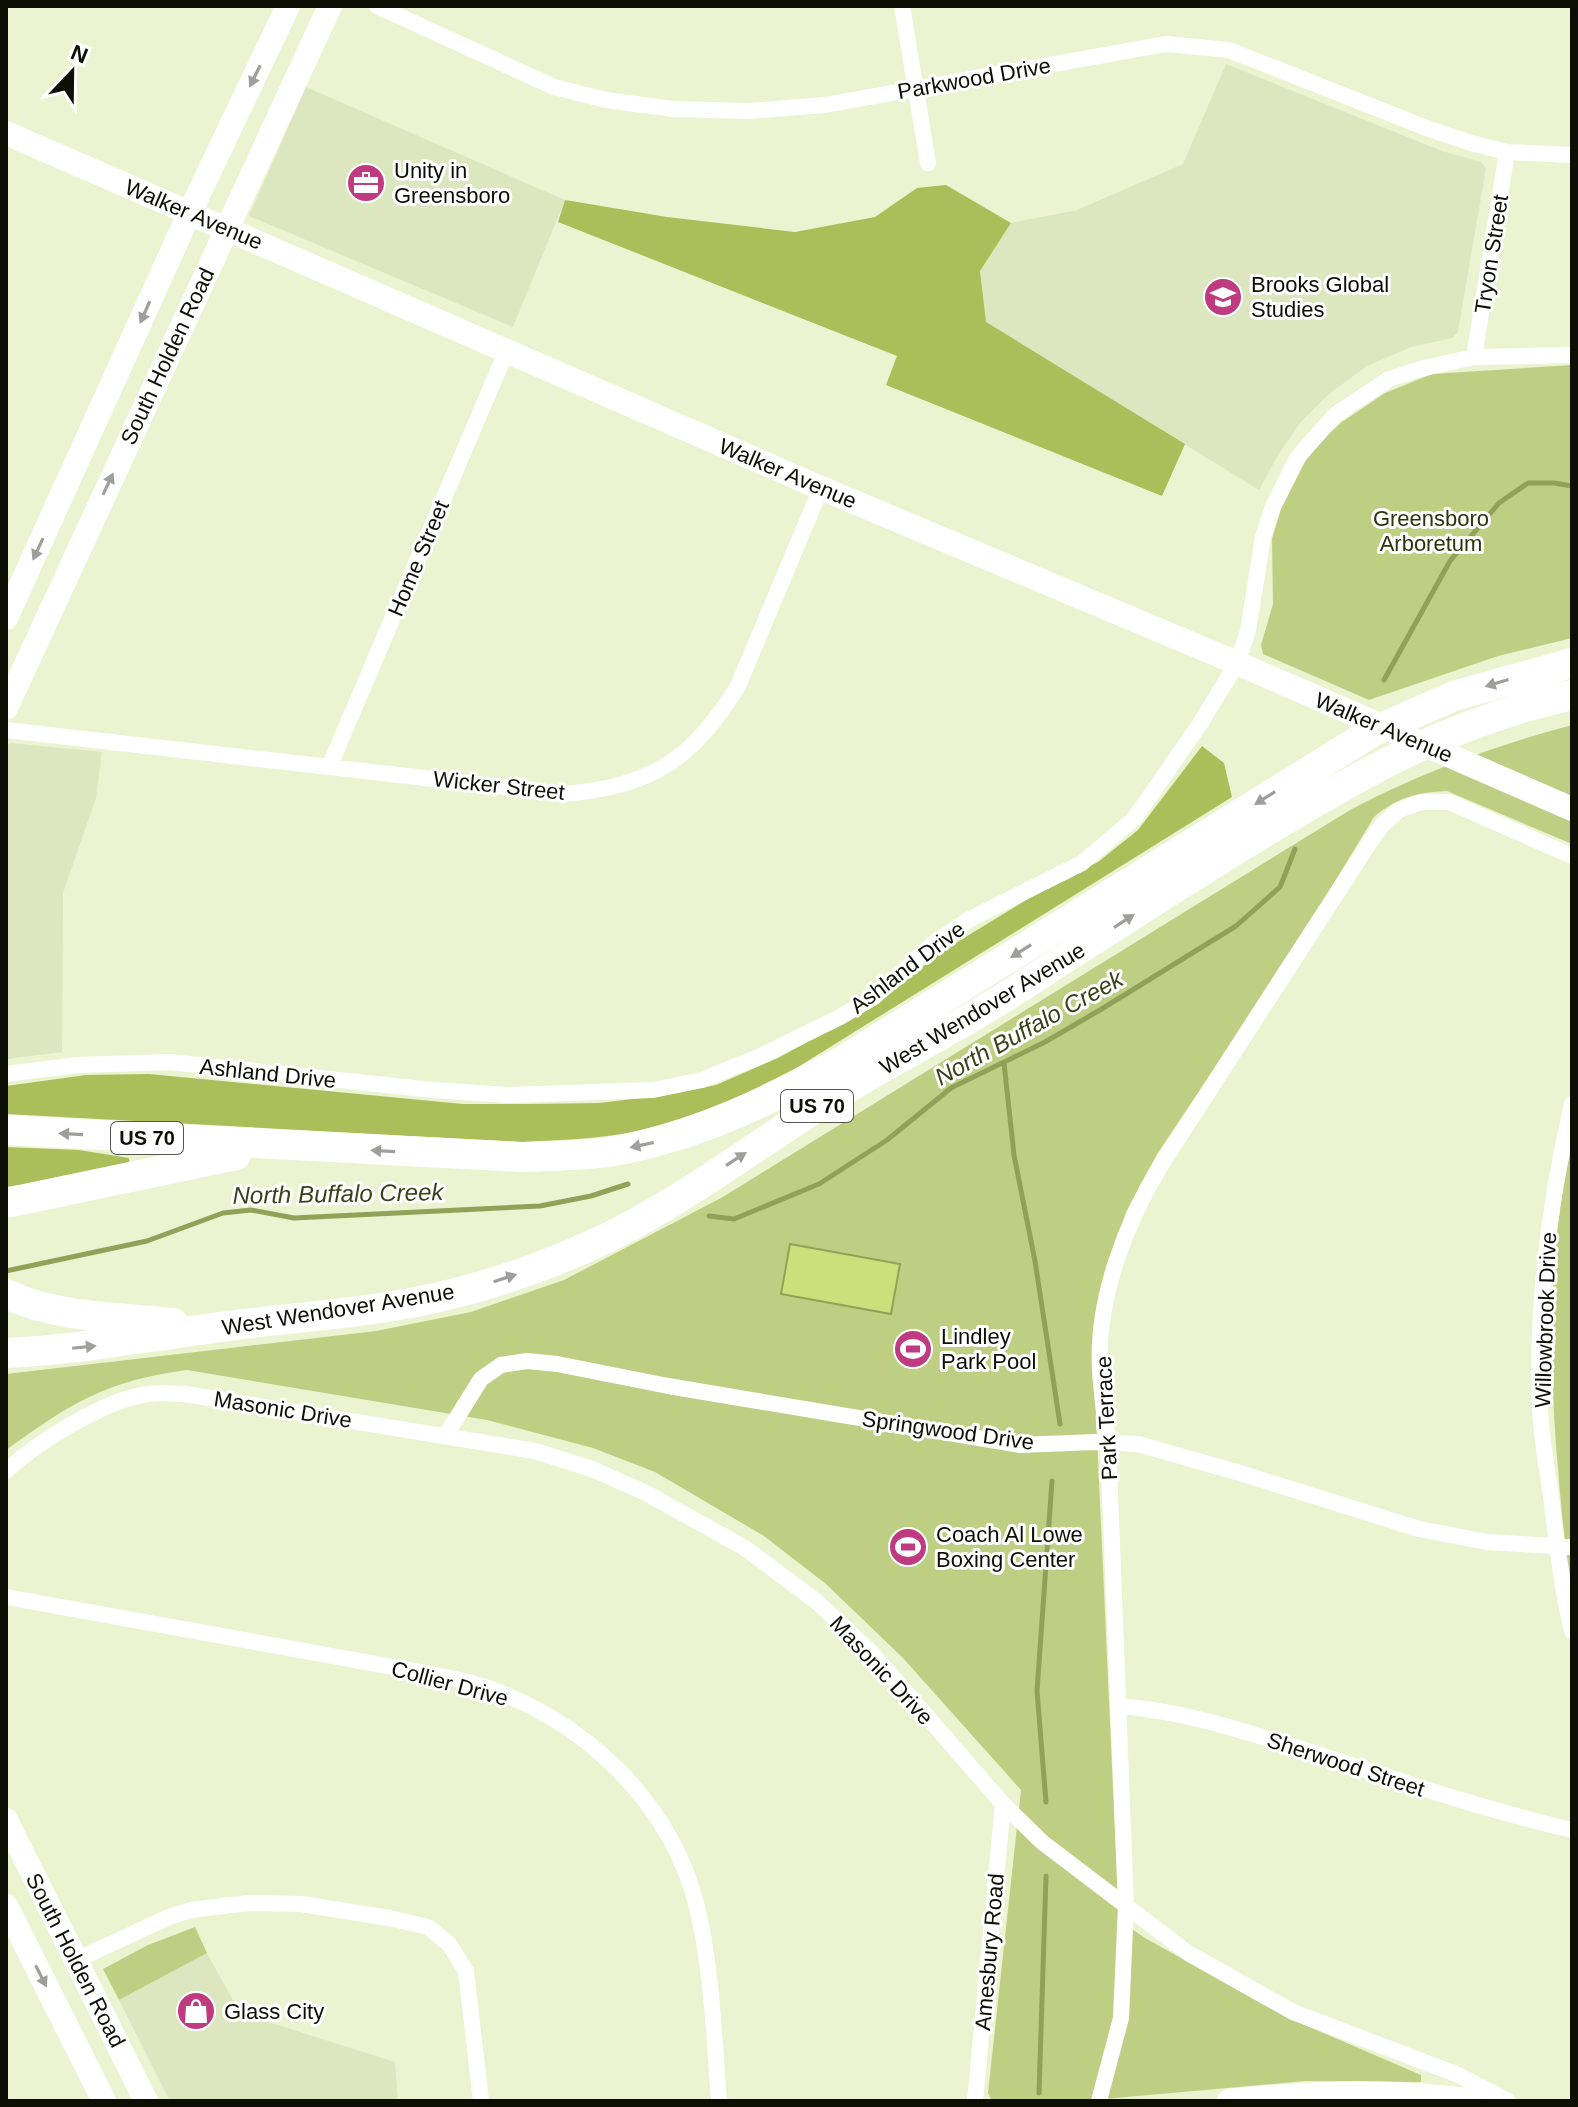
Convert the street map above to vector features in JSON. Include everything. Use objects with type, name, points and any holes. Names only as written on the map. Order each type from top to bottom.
[{"type":"highway","name":"West Wendover Avenue","points":[[6,1130],[522,1157],[605,1152],[646,1144],[725,1120],[773,1099],[842,1061],[1374,731],[1454,696],[1572,663]]},
{"type":"highway","name":"West Wendover Avenue","points":[[6,1353],[106,1345],[217,1327],[409,1303],[547,1265],[655,1212],[829,1099],[1006,997],[1216,861],[1350,780],[1395,756],[1487,717],[1572,695]]},
{"type":"highway","points":[[6,1203],[165,1168],[289,1146]]},
{"type":"highway","points":[[6,1294],[42,1307],[69,1312],[217,1327]]},
{"type":"main road","name":"South Holden Road","points":[[6,618],[190,212],[288,6]]},
{"type":"main road","name":"South Holden Road","points":[[6,708],[330,6]]},
{"type":"main road","name":"Walker Avenue","points":[[6,133],[821,488],[1237,663],[1572,809]]},
{"type":"main road","name":"South Holden Road","points":[[6,1820],[146,2101]]},
{"type":"main road","name":"South Holden Road","points":[[6,1906],[104,2101]]},
{"type":"main road","points":[[1229,2101],[1346,2094],[1474,2101]]},
{"type":"street","name":"Parkwood Drive","points":[[377,6],[554,87],[606,100],[673,109],[748,111],[825,105],[1166,44],[1197,45],[1229,50],[1429,129],[1507,152],[1572,155]]},
{"type":"street","points":[[902,6],[928,163]]},
{"type":"street","name":"Tryon Street","points":[[1474,357],[1507,152]]},
{"type":"street","name":"Home Street","points":[[330,765],[507,350]]},
{"type":"street","name":"Ashland Drive","points":[[6,1074],[77,1065],[170,1062],[509,1095],[653,1090],[702,1080],[761,1056],[874,997],[934,943],[970,919],[1082,863],[1134,819],[1200,724],[1237,663],[1248,631],[1263,537],[1273,507],[1297,458],[1335,415],[1389,379],[1474,357],[1572,355]]},
{"type":"street","name":"Wicker Street","points":[[6,730],[565,794],[624,785],[652,774],[703,737],[738,686],[821,488]]},
{"type":"street","name":"Park Terrace","points":[[1099,2101],[1121,2018],[1126,1906],[1108,1442],[1099,1366],[1113,1270],[1143,1194],[1382,825],[1399,810],[1421,802],[1449,802],[1572,856]]},
{"type":"street","name":"Willowbrook Drive","points":[[1572,1104],[1557,1166],[1548,1233],[1540,1341],[1540,1409],[1564,1547],[1564,1600],[1572,1631]]},
{"type":"street","name":"Springwood Drive","points":[[446,1435],[481,1379],[501,1365],[527,1361],[557,1364],[668,1386],[1020,1445],[1138,1444],[1419,1529],[1487,1542],[1564,1547]]},
{"type":"street","name":"Masonic Drive","points":[[6,1471],[25,1454],[63,1429],[102,1409],[147,1394],[185,1394],[446,1435],[535,1451],[592,1469],[646,1493],[745,1548],[816,1601],[871,1652],[1003,1804],[1042,1842],[1188,1953],[1293,2012],[1456,2074],[1508,2101]]},
{"type":"street","name":"Collier Drive","points":[[6,1597],[437,1675],[495,1690],[543,1712],[583,1739],[633,1784],[661,1822],[681,1859],[697,1905],[708,1967],[719,2101]]},
{"type":"street","name":"Sherwood Street","points":[[1118,1706],[1156,1709],[1224,1724],[1502,1814],[1572,1830]]},
{"type":"street","name":"Amesbury Road","points":[[975,2101],[1003,1804]]},
{"type":"street","points":[[76,1960],[169,1917],[191,1910],[248,1903],[301,1904],[428,1927],[449,1944],[466,1971],[481,2101]]},
{"type":"shaded area","name":"Brooks Global Studies","points":[[1226,64],[1442,151],[1481,162],[1486,168],[1458,332],[1452,338],[1411,347],[1367,366],[1329,394],[1300,423],[1259,490],[985,322],[980,271],[1011,223],[1077,210],[1183,164]]},
{"type":"shaded area","points":[[306,87],[565,200],[513,327],[249,216]]},
{"type":"shaded area","points":[[946,185],[1011,223],[980,271],[986,322],[1185,444],[1162,496],[886,385],[897,356],[558,222],[565,200],[667,217],[795,232],[875,217],[917,188]]},
{"type":"shaded area","points":[[10,743],[102,752],[96,798],[63,893],[62,1052],[6,1059],[6,746]]},
{"type":"shaded area","points":[[1202,746],[1224,763],[1232,797],[798,1067],[740,1096],[679,1119],[609,1136],[521,1142],[6,1114],[6,1086],[86,1075],[149,1074],[463,1104],[599,1103],[716,1085],[778,1058],[875,1005],[941,952],[1044,889],[1098,862],[1138,830]]},
{"type":"shaded area","points":[[6,1147],[79,1150],[129,1158],[130,1170],[6,1187]]},
{"type":"shaded area","points":[[790,1244],[900,1264],[891,1314],[781,1294]]},
{"type":"shaded area","points":[[207,1953],[240,2013],[395,2062],[398,2101],[170,2101],[119,2000]]},
{"type":"green space","name":"Greensboro Arboretum","points":[[1572,365],[1572,638],[1498,656],[1369,700],[1263,654],[1261,645],[1273,604],[1272,539],[1281,509],[1316,445],[1342,422],[1385,393],[1432,374]]},
{"type":"green space","points":[[1572,725],[1572,844],[1447,791],[1408,797],[1374,817],[1288,959],[1157,1154],[1126,1212],[1108,1266],[1094,1371],[1119,1920],[1145,1938],[1291,2019],[1421,2075],[1421,2082],[1305,2081],[1082,2101],[992,2101],[988,2093],[1021,1790],[903,1658],[826,1584],[764,1536],[655,1472],[593,1448],[487,1420],[187,1370],[134,1380],[90,1396],[6,1450],[6,1374],[376,1331],[471,1312],[564,1280],[721,1198],[1350,810],[1459,761]]},
{"type":"green space","points":[[1572,1145],[1572,1586],[1556,1445],[1552,1332],[1555,1256]]},
{"type":"green space","points":[[195,1927],[207,1953],[119,2000],[103,1969],[148,1945]]},
{"type":"waterway","name":"North Buffalo Creek","points":[[1384,680],[1450,561],[1499,503],[1528,483],[1572,486]]},
{"type":"waterway","name":"North Buffalo Creek","points":[[709,1216],[734,1219],[819,1184],[887,1140],[951,1088],[1045,1042],[1236,926],[1280,887],[1295,849]]},
{"type":"waterway","points":[[1004,1063],[1014,1155],[1035,1261],[1060,1424]]},
{"type":"waterway","name":"North Buffalo Creek","points":[[6,1271],[147,1241],[223,1213],[251,1210],[294,1218],[540,1206],[591,1196],[628,1184]]},
{"type":"waterway","points":[[1046,1802],[1037,1691],[1052,1481]]},
{"type":"waterway","points":[[1039,2093],[1046,1876]]},
{"type":"place","name":"Unity in Greensboro","points":[[366,183]]},
{"type":"place","name":"Brooks Global Studies","points":[[1223,297]]},
{"type":"place","name":"Lindley Park Pool","points":[[913,1349]]},
{"type":"place","name":"Coach Al Lowe Boxing Center","points":[[908,1547]]},
{"type":"place","name":"Glass City","points":[[196,2011]]}]
